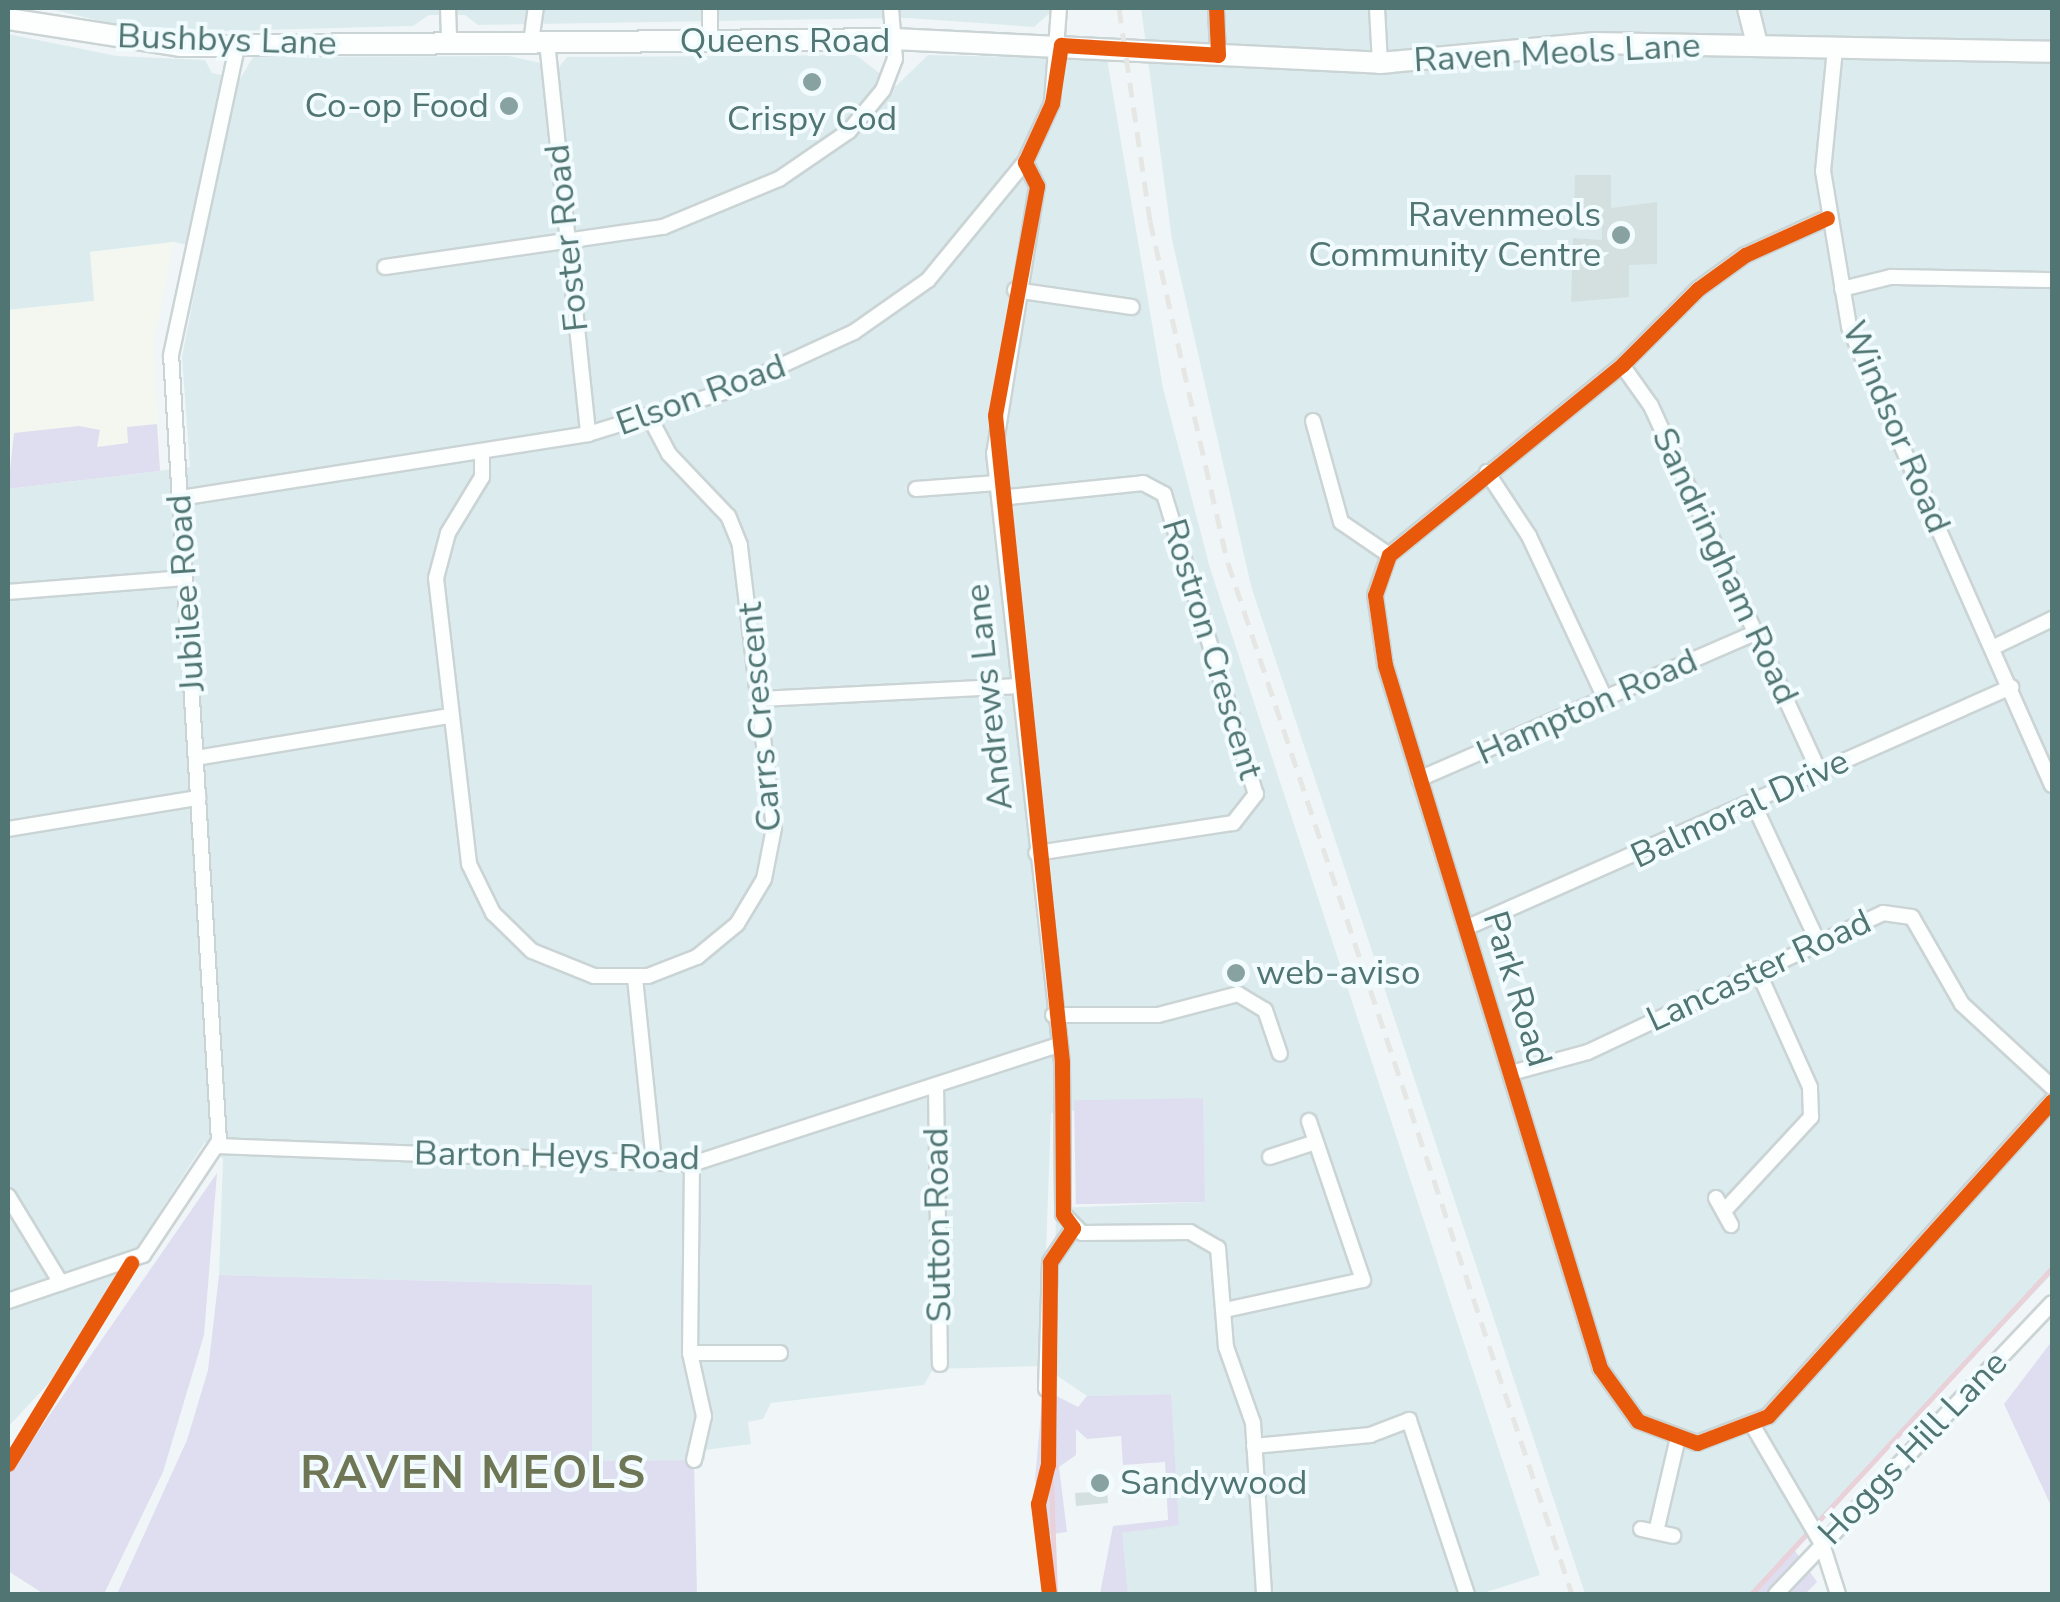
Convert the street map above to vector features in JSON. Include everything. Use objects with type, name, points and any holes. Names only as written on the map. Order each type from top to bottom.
[{"type":"street","points":[[448,8],[449,42]]},
{"type":"street","name":"Foster Road","points":[[536,8],[588,434]]},
{"type":"street","points":[[710,8],[710,41]]},
{"type":"street","points":[[385,267],[567,244],[701,215],[801,166],[883,90],[894,39],[891,8]]},
{"type":"street","points":[[1059,8],[1061,44]]},
{"type":"street","points":[[1216,8],[1218,54]]},
{"type":"street","points":[[1377,8],[1380,63]]},
{"type":"street","points":[[1748,8],[1757,44]]},
{"type":"street","name":"Bushbys Lane","points":[[8,18],[32,16],[124,42],[237,46],[449,42]]},
{"type":"street","name":"Queens Road","points":[[449,42],[894,39],[1122,48]]},
{"type":"street","name":"Raven Meols Lane","points":[[1122,48],[1380,63],[1594,43],[2052,52]]},
{"type":"street","name":"Elson Road","points":[[180,498],[482,455],[588,434],[649,416],[794,362],[888,310],[969,236],[1025,162],[1048,117],[1061,44]]},
{"type":"street","name":"Jubilee Road","points":[[217,1146],[171,339],[237,46]]},
{"type":"street","name":"Windsor Road","points":[[1835,49],[1828,218],[1842,289],[1862,358],[2012,687],[2052,785]]},
{"type":"street","name":"Andrews Lane","points":[[1025,162],[1037,186],[994,415],[998,491],[1058,1045],[1064,1214],[1073,1228]]},
{"type":"street","points":[[1313,421],[1341,522],[1389,555],[1622,365],[1745,255],[1828,218]]},
{"type":"street","points":[[1842,289],[1891,277],[2052,280]]},
{"type":"street","points":[[1015,290],[1132,307]]},
{"type":"street","name":"Sandringham Road","points":[[1622,365],[1652,406],[1819,772]]},
{"type":"street","name":"Carrs Crescent","points":[[635,978],[708,950],[758,891],[774,828],[762,700],[734,530],[649,416]]},
{"type":"street","points":[[482,455],[482,476],[448,533],[436,578],[466,851],[493,913],[555,964],[635,978],[654,1163]]},
{"type":"street","points":[[1487,472],[1529,536],[1605,698]]},
{"type":"street","name":"Rostron Crescent","points":[[998,491],[1143,483],[1164,494],[1256,794],[1233,823],[1036,853]]},
{"type":"street","points":[[916,489],[998,491]]},
{"type":"street","name":"Park Road","points":[[1389,555],[1375,595],[1379,642],[1600,1368],[1638,1421],[1677,1442]]},
{"type":"street","points":[[8,592],[184,578]]},
{"type":"street","points":[[1992,648],[2052,619]]},
{"type":"street","name":"Hampton Road","points":[[1419,778],[1755,633]]},
{"type":"street","points":[[762,700],[1018,686]]},
{"type":"street","name":"Balmoral Drive","points":[[1468,927],[1754,807],[1819,772],[2012,687]]},
{"type":"street","points":[[196,758],[451,716]]},
{"type":"street","points":[[8,828],[198,798]]},
{"type":"street","points":[[1754,807],[1818,940]]},
{"type":"street","name":"Lancaster Road","points":[[1511,1073],[1588,1052],[1757,968],[1883,913],[1912,917],[1962,1004],[2052,1086]]},
{"type":"street","points":[[1731,1225],[1720,1204],[1811,1117],[1810,1087],[1757,968]]},
{"type":"street","points":[[1054,1014],[1144,1016],[1238,994],[1265,1010],[1280,1054]]},
{"type":"street","name":"Barton Heys Road","points":[[217,1146],[692,1164],[1058,1045]]},
{"type":"street","name":"Sutton Road","points":[[936,1085],[940,1364]]},
{"type":"street","points":[[1673,1536],[1648,1530],[1677,1442],[1753,1426],[2052,1101]]},
{"type":"street","points":[[1225,1310],[1363,1280],[1308,1121]]},
{"type":"street","points":[[1270,1157],[1316,1142]]},
{"type":"street","points":[[8,1301],[143,1254],[217,1146]]},
{"type":"street","points":[[692,1164],[690,1353],[704,1416],[694,1460]]},
{"type":"street","points":[[8,1196],[61,1284]]},
{"type":"street","points":[[1046,1389],[1050,1262],[1073,1228],[1202,1235],[1222,1258],[1225,1310],[1254,1446],[1264,1594]]},
{"type":"street","name":"Hoggs Hill Lane","points":[[1776,1594],[2052,1303]]},
{"type":"street","points":[[690,1353],[780,1353]]},
{"type":"street","points":[[1254,1446],[1370,1435],[1409,1420],[1468,1594]]},
{"type":"street","points":[[1753,1426],[1822,1544],[1838,1594]]},
{"type":"shaded area","points":[[46,8],[1049,8],[1050,13],[1034,27],[907,18],[478,25],[465,15],[429,15],[413,26],[225,31],[117,25]]},
{"type":"shaded area","points":[[1141,8],[2052,8],[2052,1274],[1750,1594],[1585,1594],[1251,586],[1172,240]]},
{"type":"shaded area","points":[[8,34],[117,56],[205,60],[212,73],[240,79],[253,57],[509,56],[559,67],[567,57],[856,55],[896,86],[928,55],[1107,59],[1163,388],[1210,568],[1540,1575],[1480,1594],[1128,1594],[1121,1533],[1179,1524],[1170,1394],[1087,1396],[1053,1373],[1056,1208],[1204,1202],[1202,1098],[1051,1113],[1042,1366],[933,1369],[924,1385],[771,1403],[763,1419],[748,1422],[751,1444],[705,1450],[705,1460],[592,1461],[591,1285],[219,1275],[223,1159],[205,1142],[49,1383],[8,1427],[8,489],[190,467],[182,357],[203,248],[174,242],[91,252],[95,301],[8,310]]},
{"type":"shaded area","points":[[174,242],[154,340],[160,471],[8,489],[8,310],[94,301],[90,252]]},
{"type":"shaded area","points":[[157,424],[160,471],[8,489],[14,433],[79,426],[100,430],[97,447],[128,443],[127,427]]},
{"type":"shaded area","points":[[1203,1098],[1205,1202],[1076,1204],[1074,1100]]},
{"type":"shaded area","points":[[217,1173],[204,1335],[163,1472],[104,1594],[44,1594],[8,1571],[8,1475]]},
{"type":"shaded area","points":[[219,1275],[592,1285],[592,1461],[694,1460],[697,1594],[117,1594],[187,1440],[208,1370]]},
{"type":"shaded area","points":[[2052,1341],[2052,1508],[2004,1404]]},
{"type":"shaded area","points":[[1043,1389],[1078,1407],[1087,1396],[1171,1394],[1179,1525],[1122,1533],[1128,1594],[1100,1594],[1113,1526],[1168,1520],[1165,1462],[1123,1465],[1121,1436],[1087,1439],[1076,1429],[1076,1455],[1059,1467],[1067,1532],[1046,1535],[1035,1480]]},
{"type":"shaded area","points":[[1793,1548],[1817,1582],[1805,1594],[1750,1594]]},
{"type":"building","name":"Ravenmeols Community Centre","points":[[1575,175],[1611,175],[1611,208],[1657,202],[1657,264],[1629,265],[1629,297],[1571,302],[1573,238],[1602,240],[1602,210],[1574,209]]},
{"type":"building","name":"Sandywood","points":[[1106,1474],[1108,1503],[1076,1506],[1075,1493],[1094,1492],[1092,1475]]},
{"type":"waterway","points":[[1751,1594],[2052,1268]]},
{"type":"waterway","points":[[1051,1388],[1055,1467]]},
{"type":"waterway","points":[[1051,1481],[1055,1594]]},
{"type":"railway","points":[[1119,8],[1150,221],[1228,563],[1572,1594]]},
{"type":"cycle path","points":[[1049,1594],[1038,1504],[1048,1464],[1050,1262],[1073,1228],[1063,1214],[1062,1062],[995,415],[1037,186],[1025,162],[1052,103],[1061,45],[1218,55],[1216,8]]},
{"type":"cycle path","points":[[1827,218],[1745,255],[1698,289],[1622,365],[1389,555],[1375,595],[1385,665],[1600,1368],[1638,1421],[1697,1443],[1768,1416],[2052,1101]]},
{"type":"cycle path","points":[[8,1464],[131,1263]]},
{"type":"place","name":"Crispy Cod","points":[[812,82]]},
{"type":"place","name":"Co-op Food","points":[[509,106]]},
{"type":"place","name":"Ravenmeols Community Centre","points":[[1621,235]]},
{"type":"place","name":"web-aviso","points":[[1236,973]]},
{"type":"place","name":"Sandywood","points":[[1100,1483]]},
{"type":"district","name":"RAVEN MEOLS","points":[[474,1474]]}]
